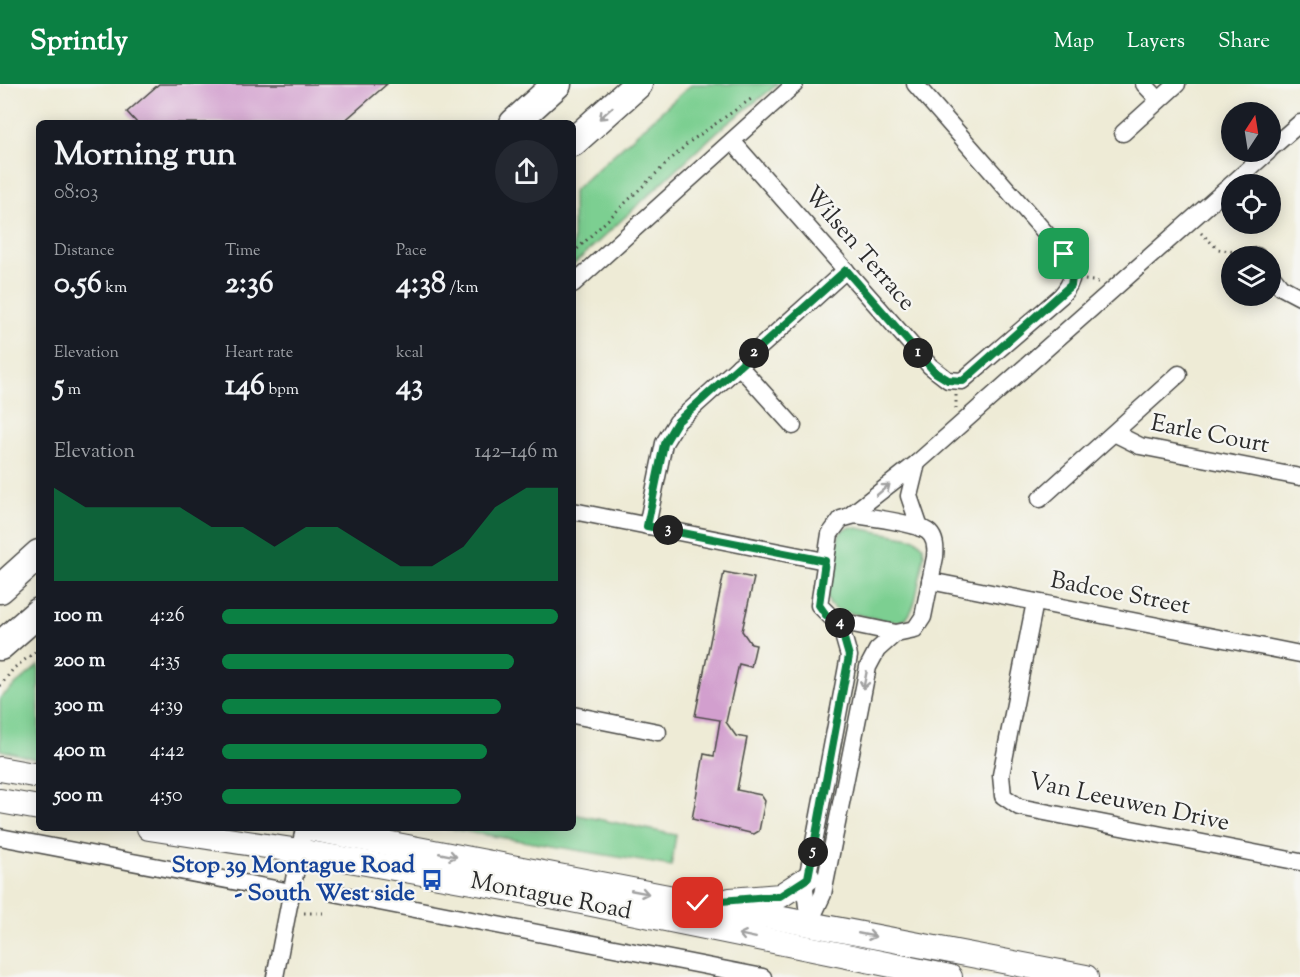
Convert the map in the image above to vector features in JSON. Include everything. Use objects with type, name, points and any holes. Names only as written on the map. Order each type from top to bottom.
[{"type":"highway","points":[[517,120],[557,84]]},
{"type":"highway","points":[[576,139],[638,84]]},
{"type":"highway","points":[[0,590],[36,557]]},
{"type":"highway","points":[[0,646],[36,615]]},
{"type":"main road","points":[[0,769],[36,775]]},
{"type":"main road","points":[[0,801],[36,807]]},
{"type":"main road","name":"Montague Road","points":[[207,831],[303,836],[698,903],[1086,977]]},
{"type":"main road","name":"Montague Road","points":[[303,836],[572,900],[950,977]]},
{"type":"main road","points":[[698,903],[780,896],[808,878]]},
{"type":"main road","points":[[805,948],[809,924]]},
{"type":"street","points":[[576,281],[795,84]]},
{"type":"street","points":[[915,84],[1064,254],[1073,271],[1071,285],[1060,296],[968,378],[956,386]]},
{"type":"street","points":[[1144,84],[1159,100]]},
{"type":"street","points":[[1123,133],[1177,84]]},
{"type":"street","points":[[1281,140],[1300,123]]},
{"type":"street","name":"Wilsen Terrace","points":[[732,141],[935,372],[956,386]]},
{"type":"street","points":[[849,516],[869,517],[920,528],[927,531],[935,542],[930,581],[920,623],[909,632],[896,633],[839,621],[826,615],[819,605],[830,534],[835,525],[917,463],[1256,162]]},
{"type":"street","points":[[647,526],[664,444],[677,422],[846,270]]},
{"type":"street","points":[[1281,286],[1300,297]]},
{"type":"street","points":[[740,366],[793,426]]},
{"type":"street","name":"Earle Court","points":[[1040,500],[1179,374]]},
{"type":"street","name":"Earle Court","points":[[1114,433],[1140,446],[1300,477]]},
{"type":"street","points":[[917,463],[909,496],[920,528]]},
{"type":"street","points":[[576,512],[825,561]]},
{"type":"street","name":"Badcoe Street","points":[[930,581],[1300,654]]},
{"type":"street","name":"Van Leeuwen Drive","points":[[1035,602],[1001,775],[1003,796],[1018,807],[1300,862]]},
{"type":"street","points":[[809,924],[805,890],[849,656],[839,621]]},
{"type":"street","points":[[809,924],[823,894],[868,668],[877,650],[896,633]]},
{"type":"street","points":[[576,716],[658,732]]},
{"type":"street","points":[[275,977],[303,836]]},
{"type":"street","points":[[0,837],[291,892]]},
{"type":"street","points":[[333,893],[763,977]]},
{"type":"path","points":[[576,250],[688,143],[758,94]]},
{"type":"path","points":[[1201,233],[1221,250]]},
{"type":"path","points":[[1080,279],[1104,283]]},
{"type":"path","points":[[956,386],[956,416]]},
{"type":"path","points":[[0,686],[14,668],[36,651]]},
{"type":"path","points":[[299,913],[325,913]]},
{"type":"green space","points":[[692,84],[778,84],[718,131],[576,262],[576,188]]},
{"type":"green space","points":[[852,527],[916,539],[923,546],[924,555],[915,600],[911,612],[904,619],[882,620],[837,610],[830,605],[827,596],[839,535],[844,529]]},
{"type":"green space","points":[[36,668],[36,759],[0,750],[0,698]]},
{"type":"green space","points":[[576,815],[676,835],[671,866],[463,831],[576,831]]},
{"type":"building","points":[[159,84],[387,84],[345,120],[134,120],[127,112]]},
{"type":"building","points":[[724,572],[754,578],[742,631],[751,644],[756,645],[751,667],[739,664],[726,722],[736,736],[747,738],[737,790],[761,795],[765,801],[759,831],[754,834],[692,819],[704,754],[714,756],[720,720],[695,716]]},
{"type":"place","name":"Stop 39 Montague Road - South West side","points":[[432,880]]},
{"type":"route","points":[[698,903],[780,896],[808,878],[849,656],[839,621],[826,615],[819,605],[818,595],[825,561],[647,526],[664,444],[670,433],[677,422],[846,270],[935,372],[948,380],[963,381],[1071,285],[1073,271],[1071,263],[1064,254]]}]
